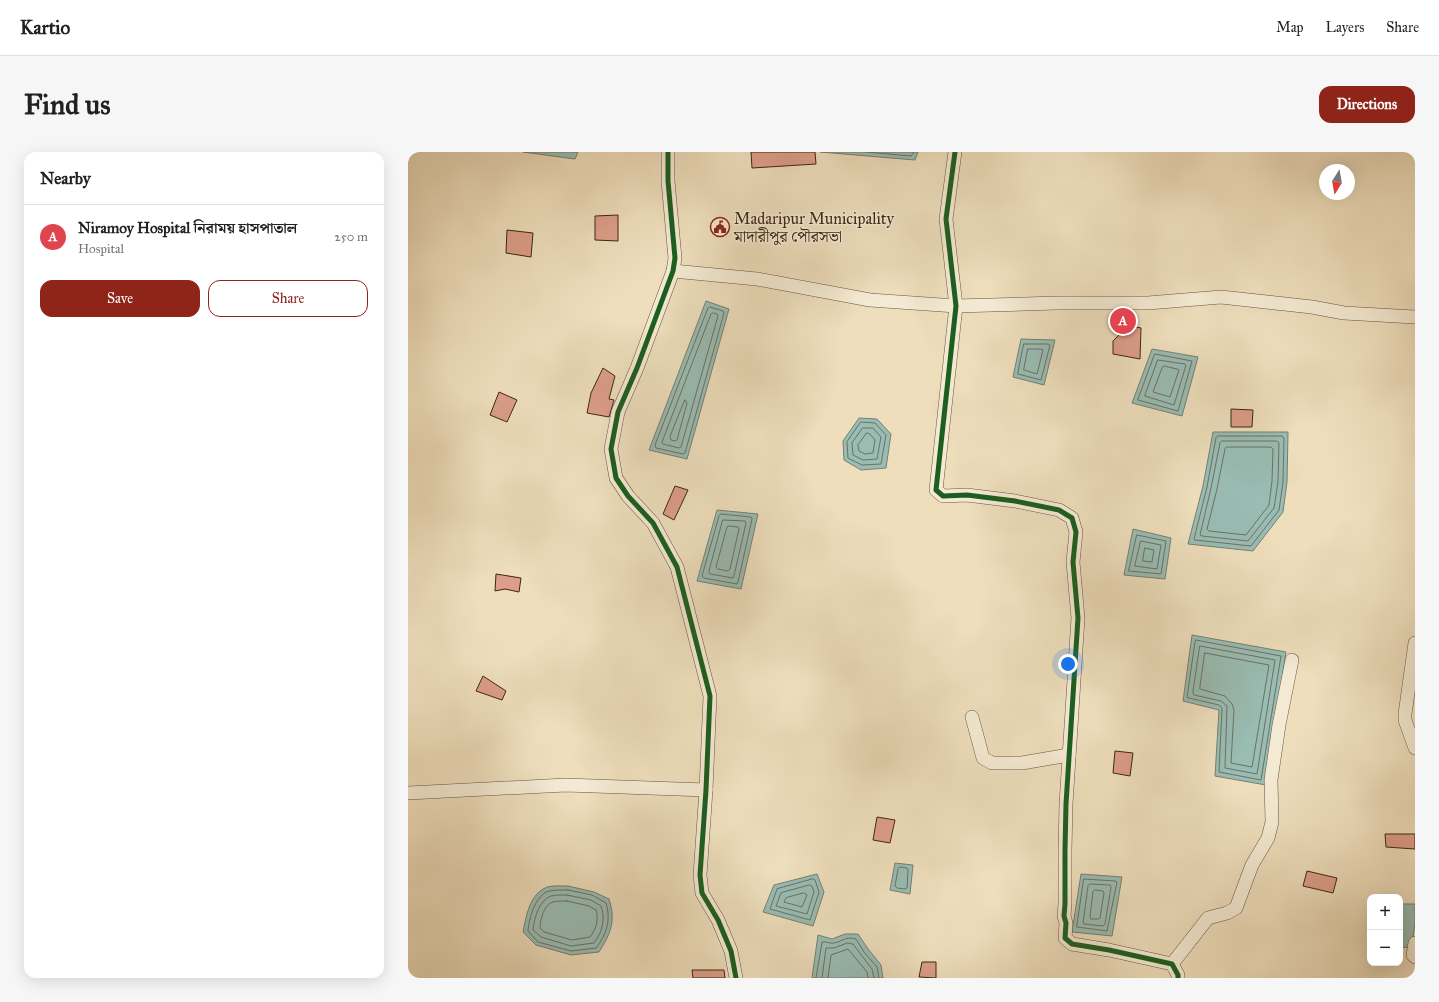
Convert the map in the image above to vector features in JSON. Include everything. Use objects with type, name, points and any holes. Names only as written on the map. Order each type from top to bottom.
[{"type":"street","points":[[668,152],[668,181],[675,258],[673,271],[637,368],[618,412],[612,449],[616,478],[628,496],[653,523],[677,567],[710,696],[706,790],[700,875],[702,893],[718,920],[728,945],[736,978]]},
{"type":"street","points":[[955,152],[946,219],[956,306],[936,490],[943,496],[968,495],[1015,501],[1059,510],[1072,518],[1076,532],[1073,562],[1078,618],[1069,755],[1065,850],[1065,938],[1072,944],[1109,950],[1172,964],[1178,978]]},
{"type":"street","points":[[673,271],[757,279],[870,300],[956,306],[1057,303],[1148,303],[1221,297],[1312,307],[1344,313],[1415,317]]},
{"type":"street","points":[[1415,643],[1405,714],[1405,720],[1415,748]]},
{"type":"street","points":[[1172,964],[1208,918],[1227,913],[1236,908],[1252,865],[1268,838],[1272,822],[1271,780],[1279,726],[1292,660]]},
{"type":"street","points":[[972,717],[983,758],[992,763],[1022,763],[1069,755]]},
{"type":"street","points":[[408,793],[566,785],[706,790]]},
{"type":"street","points":[[1415,943],[1413,955],[1415,957]]},
{"type":"water","points":[[523,152],[578,152],[575,159]]},
{"type":"water","points":[[820,152],[918,152],[915,160]]},
{"type":"water","points":[[706,301],[729,309],[687,459],[649,450]]},
{"type":"water","points":[[1021,339],[1055,340],[1044,385],[1013,377]]},
{"type":"water","points":[[1152,349],[1198,357],[1182,416],[1132,403]]},
{"type":"water","points":[[859,418],[877,419],[891,434],[886,468],[861,470],[844,460],[843,441]]},
{"type":"water","points":[[1213,432],[1288,432],[1287,482],[1283,512],[1253,551],[1188,544],[1203,486]]},
{"type":"water","points":[[717,510],[758,514],[741,589],[697,581]]},
{"type":"water","points":[[1133,529],[1171,538],[1165,579],[1124,575]]},
{"type":"water","points":[[1192,635],[1286,652],[1266,785],[1215,776],[1219,710],[1183,701]]},
{"type":"water","points":[[895,863],[913,865],[910,894],[890,890]]},
{"type":"water","points":[[817,874],[824,892],[813,926],[763,912],[774,885]]},
{"type":"water","points":[[1081,874],[1122,877],[1112,936],[1072,932]]},
{"type":"water","points":[[550,886],[568,886],[594,892],[609,899],[612,914],[611,927],[607,939],[599,952],[571,955],[536,945],[523,932],[529,907],[535,896]]},
{"type":"water","points":[[1403,904],[1415,904],[1415,924],[1411,948],[1403,947]]},
{"type":"water","points":[[845,934],[858,934],[881,965],[883,978],[812,978],[818,935],[832,939]]},
{"type":"building","points":[[751,152],[815,152],[816,164],[752,168]]},
{"type":"building","points":[[618,215],[618,241],[595,240],[595,216]]},
{"type":"building","points":[[507,230],[533,233],[531,257],[506,253]]},
{"type":"building","points":[[1131,326],[1141,328],[1140,359],[1113,354],[1113,341],[1121,333],[1127,333]]},
{"type":"building","points":[[603,368],[615,376],[609,399],[614,400],[609,417],[587,413],[591,393]]},
{"type":"building","points":[[499,392],[517,400],[507,422],[490,415]]},
{"type":"building","points":[[1231,409],[1253,410],[1252,427],[1231,427]]},
{"type":"building","points":[[675,486],[688,490],[674,520],[663,514]]},
{"type":"building","points":[[496,574],[521,578],[519,592],[505,589],[495,591]]},
{"type":"building","points":[[483,676],[506,691],[502,700],[476,691]]},
{"type":"building","points":[[1115,751],[1133,753],[1130,776],[1113,773]]},
{"type":"building","points":[[877,817],[895,820],[890,843],[873,840]]},
{"type":"building","points":[[1385,834],[1415,834],[1415,849],[1386,847]]},
{"type":"building","points":[[1307,871],[1337,878],[1333,893],[1303,886]]},
{"type":"building","points":[[922,962],[936,962],[936,978],[919,977]]},
{"type":"building","points":[[692,970],[724,970],[725,978],[693,978]]},
{"type":"cycle path","points":[[668,152],[668,181],[675,258],[673,271],[637,368],[618,412],[611,449],[616,478],[628,496],[653,523],[677,567],[710,696],[706,790],[700,875],[702,893],[718,920],[731,951],[736,978]]},
{"type":"cycle path","points":[[955,152],[946,219],[956,306],[936,490],[943,496],[967,495],[1015,501],[1059,510],[1072,518],[1076,532],[1073,562],[1078,618],[1066,804],[1065,938],[1072,944],[1109,950],[1172,964],[1178,978]]},
{"type":"place","name":"Madaripur Municipality মাদারীপুর পৌরসভা","points":[[720,227]]},
{"type":"place","name":"Niramoy Hospital নিরাময় হাসপাতাল","points":[[1123,321]]}]
